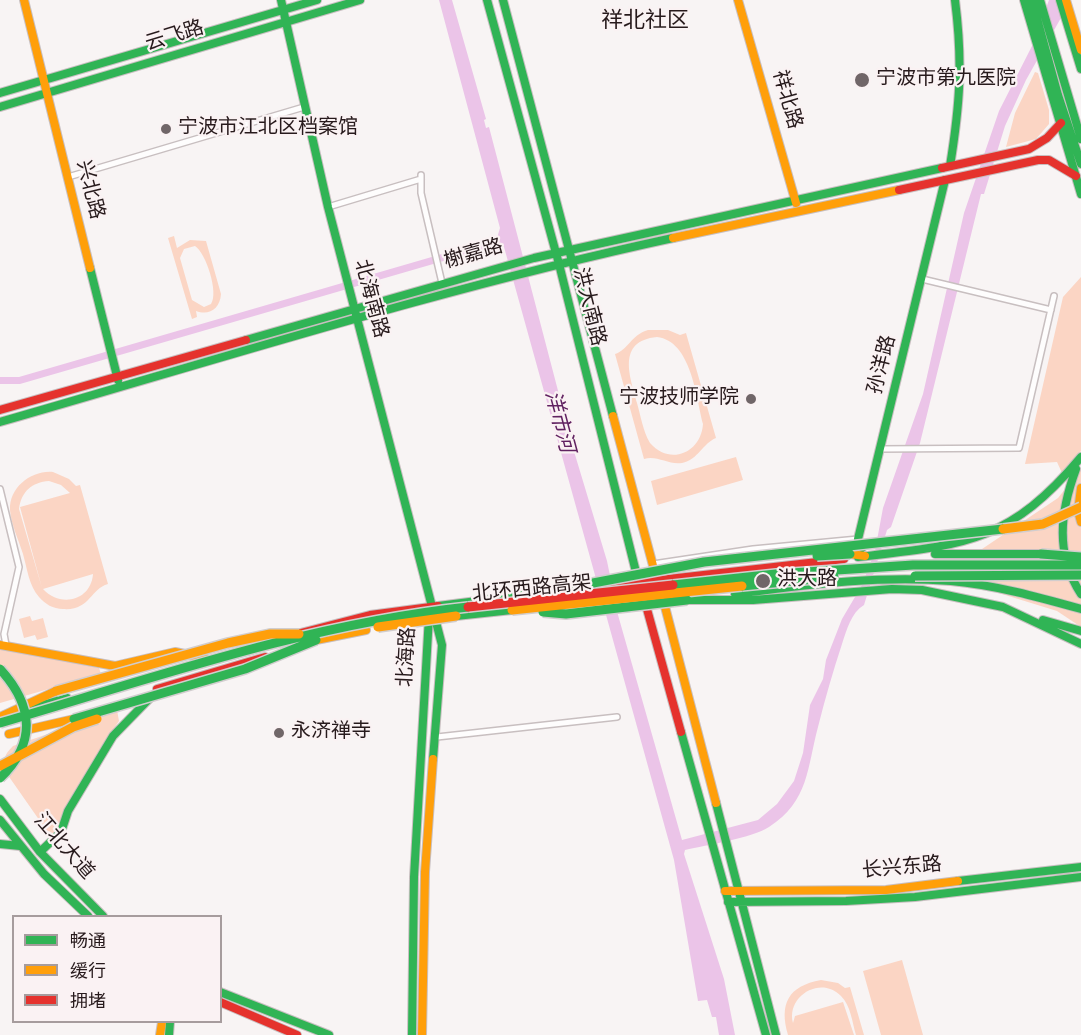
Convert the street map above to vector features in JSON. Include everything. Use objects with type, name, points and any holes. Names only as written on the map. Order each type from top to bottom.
[{"type":"main road","name":"兴北路","points":[[24,0],[121,388]]},
{"type":"main road","name":"云飞路","points":[[0,93],[282,5],[317,0]]},
{"type":"main road","name":"云飞路","points":[[0,107],[360,0]]},
{"type":"main road","name":"洪大南路","points":[[487,0],[559,264],[638,582],[725,891]]},
{"type":"main road","name":"洪大南路","points":[[503,0],[653,572],[668,619],[737,890]]},
{"type":"main road","name":"祥北路","points":[[738,0],[798,210]]},
{"type":"main road","points":[[950,166],[960,103],[961,49],[955,0]]},
{"type":"main road","points":[[1024,0],[1081,194]]},
{"type":"main road","points":[[1032,0],[1058,95],[1081,164]]},
{"type":"main road","points":[[1040,0],[1081,139]]},
{"type":"main road","points":[[1048,0],[1081,117]]},
{"type":"main road","points":[[1060,0],[1081,69]]},
{"type":"main road","points":[[1066,0],[1081,50]]},
{"type":"main road","name":"北海南路","points":[[282,5],[328,207],[430,605]]},
{"type":"main road","name":"榭嘉路","points":[[0,410],[353,305],[555,252],[1029,149],[1047,138],[1060,123]]},
{"type":"main road","name":"榭嘉路","points":[[0,422],[572,260],[1038,160],[1049,160],[1076,176]]},
{"type":"main road","name":"孙洋路","points":[[858,539],[945,180]]},
{"type":"main road","points":[[897,554],[961,544],[1005,527],[1050,495],[1081,458]]},
{"type":"main road","points":[[1081,458],[1064,502],[1062,532],[1065,566],[1081,594]]},
{"type":"main road","points":[[1081,488],[1078,512],[1081,522]]},
{"type":"main road","points":[[0,717],[205,658],[370,615],[430,605],[638,582],[653,572],[704,562],[1017,528],[1043,524],[1081,507]]},
{"type":"main road","points":[[858,539],[865,556]]},
{"type":"main road","points":[[495,604],[599,579],[850,554],[865,556]]},
{"type":"main road","points":[[653,572],[897,554],[1081,556]]},
{"type":"main road","name":"北环西路高架","points":[[0,723],[315,637],[412,613],[776,574],[913,565],[1081,565]]},
{"type":"main road","name":"北环西路高架","points":[[3,734],[315,637],[396,624],[750,584],[914,571],[1081,573]]},
{"type":"main road","points":[[3,734],[312,645],[395,628],[662,597],[829,581],[949,575],[1081,573]]},
{"type":"main road","points":[[512,610],[566,614],[852,584],[949,581],[994,586],[1081,609]]},
{"type":"main road","points":[[687,600],[753,600],[902,589],[953,595],[1003,607],[1081,644]]},
{"type":"main road","name":"北海路","points":[[412,1035],[414,877],[433,624],[430,605]]},
{"type":"main road","points":[[1028,617],[1081,631]]},
{"type":"main road","name":"北海路","points":[[422,1035],[425,872],[442,645],[433,624]]},
{"type":"main road","points":[[0,717],[56,691],[228,643],[270,634],[315,637]]},
{"type":"main road","points":[[0,766],[72,727],[193,689],[315,637]]},
{"type":"main road","points":[[3,645],[115,666],[175,652],[205,658]]},
{"type":"main road","points":[[0,669],[18,690],[25,707],[28,726],[16,761],[0,778]]},
{"type":"main road","points":[[3,734],[74,719],[225,674]]},
{"type":"main road","points":[[40,852],[61,832],[68,811],[113,736],[160,689]]},
{"type":"main road","name":"江北大道","points":[[0,799],[40,852],[102,915]]},
{"type":"main road","name":"江北大道","points":[[0,820],[44,874],[87,915]]},
{"type":"main road","points":[[0,844],[20,846]]},
{"type":"main road","name":"长兴东路","points":[[725,891],[886,890],[1081,867]]},
{"type":"main road","name":"长兴东路","points":[[728,902],[846,901],[915,897],[1081,877]]},
{"type":"main road","points":[[737,890],[776,1035]]},
{"type":"main road","points":[[725,891],[766,1035]]},
{"type":"main road","points":[[222,993],[329,1035]]},
{"type":"main road","points":[[222,1003],[297,1035]]},
{"type":"street","points":[[68,177],[304,107]]},
{"type":"street","points":[[328,207],[421,177],[421,193],[441,281]]},
{"type":"street","points":[[922,279],[1051,310]]},
{"type":"street","points":[[880,449],[1019,448],[1054,296]]},
{"type":"street","points":[[0,489],[18,560],[3,645]]},
{"type":"street","points":[[653,572],[753,549],[858,539]]},
{"type":"street","points":[[437,737],[617,717]]},
{"type":"shaded area","points":[[1035,72],[1038,73],[1049,110],[1049,124],[1036,139],[1006,147],[1015,113]]},
{"type":"shaded area","points":[[174,236],[177,248],[190,240],[206,241],[221,294],[213,310],[205,313],[196,311],[197,317],[192,319],[168,238]],"holes":[[[195,246],[207,265],[213,291],[211,304],[204,307],[192,300],[180,258],[184,249]]]},
{"type":"shaded area","points":[[1081,277],[1081,451],[1062,473],[1057,462],[1025,464],[1063,297]]},
{"type":"shaded area","points":[[668,330],[680,335],[686,333],[716,438],[692,459],[682,463],[653,458],[644,459],[615,354],[642,332]],"holes":[[[657,337],[678,348],[685,359],[703,424],[701,434],[691,449],[675,455],[666,454],[650,443],[642,424],[629,372],[631,353],[636,345],[644,340]]]},
{"type":"shaded area","points":[[736,457],[743,480],[657,505],[651,481]]},
{"type":"shaded area","points":[[1081,469],[1081,627],[1057,611],[989,590],[982,549],[1058,498]]},
{"type":"shaded area","points":[[53,472],[69,479],[76,486],[80,485],[108,584],[97,590],[79,607],[72,609],[53,607],[44,602],[36,593],[13,527],[10,510],[13,494],[30,477]],"holes":[[[49,481],[61,485],[70,493],[20,507],[42,588],[19,509],[28,489],[37,483]],[[93,574],[87,590],[74,599],[58,598],[43,589]]]},
{"type":"shaded area","points":[[30,616],[32,621],[43,618],[48,637],[37,640],[35,635],[24,638],[19,619]]},
{"type":"shaded area","points":[[0,648],[99,668],[101,674],[0,703]]},
{"type":"shaded area","points":[[117,710],[119,721],[102,746],[55,834],[49,834],[5,771],[6,755],[13,746]]},
{"type":"shaded area","points":[[902,960],[923,1035],[881,1035],[863,971]]},
{"type":"shaded area","points":[[821,980],[838,983],[845,988],[850,987],[864,1035],[856,1035],[849,1009],[841,996],[833,990],[815,988],[800,997],[795,1004],[792,1013],[793,1023],[795,1016],[843,1002],[854,1035],[788,1035],[785,1014],[789,998],[801,987]]},
{"type":"water","name":"洋市河","points":[[439,0],[452,0],[486,119],[484,120],[486,128],[489,127],[573,448],[607,561],[618,615],[682,840],[758,820],[777,804],[794,781],[803,753],[810,705],[823,679],[826,660],[842,619],[862,585],[875,551],[883,508],[923,394],[964,213],[999,111],[1032,46],[1049,0],[1071,0],[1026,80],[1005,126],[984,194],[981,194],[920,443],[891,527],[887,530],[864,605],[853,617],[835,664],[808,770],[799,795],[782,817],[761,831],[741,838],[685,850],[684,854],[724,979],[735,1035],[719,1035],[716,1017],[712,1017],[707,1000],[698,1001],[674,860],[504,247],[500,245],[478,251],[20,384],[0,384],[0,377],[19,377],[497,238],[500,228]]},
{"type":"railway","points":[[200,668],[315,637],[414,618],[763,578],[913,569],[1081,570]]},
{"type":"traffic: fast","points":[[281,0],[328,207],[442,645],[433,759]]},
{"type":"traffic: fast","points":[[0,93],[317,0]]},
{"type":"traffic: fast","points":[[0,107],[360,0]]},
{"type":"traffic: fast","points":[[487,0],[559,264],[637,576]]},
{"type":"traffic: fast","points":[[503,0],[613,416]]},
{"type":"traffic: fast","points":[[950,166],[959,83],[959,44],[955,0]]},
{"type":"traffic: fast","points":[[1024,0],[1081,194]]},
{"type":"traffic: fast","points":[[1032,0],[1058,95],[1081,164]]},
{"type":"traffic: fast","points":[[1040,0],[1081,139]]},
{"type":"traffic: fast","points":[[1060,0],[1081,69]]},
{"type":"traffic: fast","points":[[246,340],[534,258],[942,168]]},
{"type":"traffic: fast","points":[[862,548],[858,539],[945,180]]},
{"type":"traffic: fast","points":[[0,422],[503,278],[673,238]]},
{"type":"traffic: fast","points":[[90,268],[118,380]]},
{"type":"traffic: fast","points":[[858,557],[956,543],[982,535],[1007,523],[1031,507],[1081,457]]},
{"type":"traffic: fast","points":[[1076,469],[1066,501],[1063,533],[1067,564],[1081,594]]},
{"type":"traffic: fast","points":[[535,594],[704,562],[1003,529]]},
{"type":"traffic: fast","points":[[817,556],[850,554]]},
{"type":"traffic: fast","points":[[935,554],[1041,554]]},
{"type":"traffic: fast","points":[[1041,554],[1081,557]]},
{"type":"traffic: fast","points":[[673,585],[776,574],[913,565],[1081,565]]},
{"type":"traffic: fast","points":[[915,576],[1081,575]]},
{"type":"traffic: fast","points":[[742,586],[834,577]]},
{"type":"traffic: fast","points":[[735,594],[843,582],[924,579],[984,585],[1081,609]]},
{"type":"traffic: fast","points":[[687,600],[753,600],[892,589],[922,590],[1003,607],[1081,644]]},
{"type":"traffic: fast","points":[[438,606],[540,593]]},
{"type":"traffic: fast","points":[[543,612],[566,614],[687,600]]},
{"type":"traffic: fast","points":[[0,723],[231,654],[290,639],[408,615],[468,607]]},
{"type":"traffic: fast","points":[[456,616],[512,610]]},
{"type":"traffic: fast","points":[[412,1035],[414,877],[429,616]]},
{"type":"traffic: fast","points":[[1043,620],[1081,631]]},
{"type":"traffic: fast","points":[[74,719],[245,669],[316,640]]},
{"type":"traffic: fast","points":[[0,669],[19,696],[26,724],[25,738],[20,751],[12,765],[0,778]]},
{"type":"traffic: fast","points":[[22,711],[67,698]]},
{"type":"traffic: fast","points":[[40,852],[61,832],[68,811],[113,736],[150,698]]},
{"type":"traffic: fast","points":[[681,732],[766,1035]]},
{"type":"traffic: fast","points":[[0,799],[40,852],[102,915]]},
{"type":"traffic: fast","points":[[716,803],[776,1035]]},
{"type":"traffic: fast","points":[[0,820],[44,874],[87,915]]},
{"type":"traffic: fast","points":[[0,844],[20,846]]},
{"type":"traffic: fast","points":[[958,881],[1081,867]]},
{"type":"traffic: fast","points":[[728,902],[846,901],[915,897],[1081,877]]},
{"type":"traffic: fast","points":[[222,993],[329,1035]]},
{"type":"traffic: fast","points":[[169,1035],[170,1023]]},
{"type":"traffic: slow","points":[[24,0],[90,268]]},
{"type":"traffic: slow","points":[[738,0],[796,203]]},
{"type":"traffic: slow","points":[[1066,0],[1081,50]]},
{"type":"traffic: slow","points":[[673,238],[899,190]]},
{"type":"traffic: slow","points":[[613,416],[655,573]]},
{"type":"traffic: slow","points":[[1081,488],[1078,511],[1081,522]]},
{"type":"traffic: slow","points":[[1003,529],[1043,524],[1081,507]]},
{"type":"traffic: slow","points":[[850,554],[865,556]]},
{"type":"traffic: slow","points":[[512,610],[742,586]]},
{"type":"traffic: slow","points":[[663,599],[716,803]]},
{"type":"traffic: slow","points":[[378,627],[456,616]]},
{"type":"traffic: slow","points":[[316,640],[366,630]]},
{"type":"traffic: slow","points":[[56,691],[228,643],[270,634],[299,634]]},
{"type":"traffic: slow","points":[[0,645],[115,666],[175,652],[205,658]]},
{"type":"traffic: slow","points":[[0,717],[56,691]]},
{"type":"traffic: slow","points":[[9,734],[74,719]]},
{"type":"traffic: slow","points":[[0,766],[73,727],[97,719]]},
{"type":"traffic: slow","points":[[422,1035],[425,872],[433,759]]},
{"type":"traffic: slow","points":[[725,891],[886,890],[958,881]]},
{"type":"traffic: slow","points":[[160,1035],[162,1023]]},
{"type":"traffic: jam","points":[[942,168],[1029,149],[1047,138],[1061,123]]},
{"type":"traffic: jam","points":[[899,190],[1038,160],[1049,160],[1076,176]]},
{"type":"traffic: jam","points":[[0,410],[246,340]]},
{"type":"traffic: jam","points":[[572,590],[844,559]]},
{"type":"traffic: jam","points":[[468,607],[673,585]]},
{"type":"traffic: jam","points":[[645,602],[681,732]]},
{"type":"traffic: jam","points":[[262,643],[370,615],[438,606]]},
{"type":"traffic: jam","points":[[157,689],[265,657]]},
{"type":"traffic: jam","points":[[222,1003],[297,1035]]},
{"type":"place","name":"宁波市第九医院","points":[[862,80]]},
{"type":"place","name":"宁波市江北区档案馆","points":[[166,129]]},
{"type":"place","name":"宁波技师学院","points":[[751,399]]},
{"type":"place","name":"洪大路","points":[[763,581]]},
{"type":"place","name":"永济禅寺","points":[[279,733]]},
{"type":"district","name":"祥北社区","points":[[645,22]]}]
